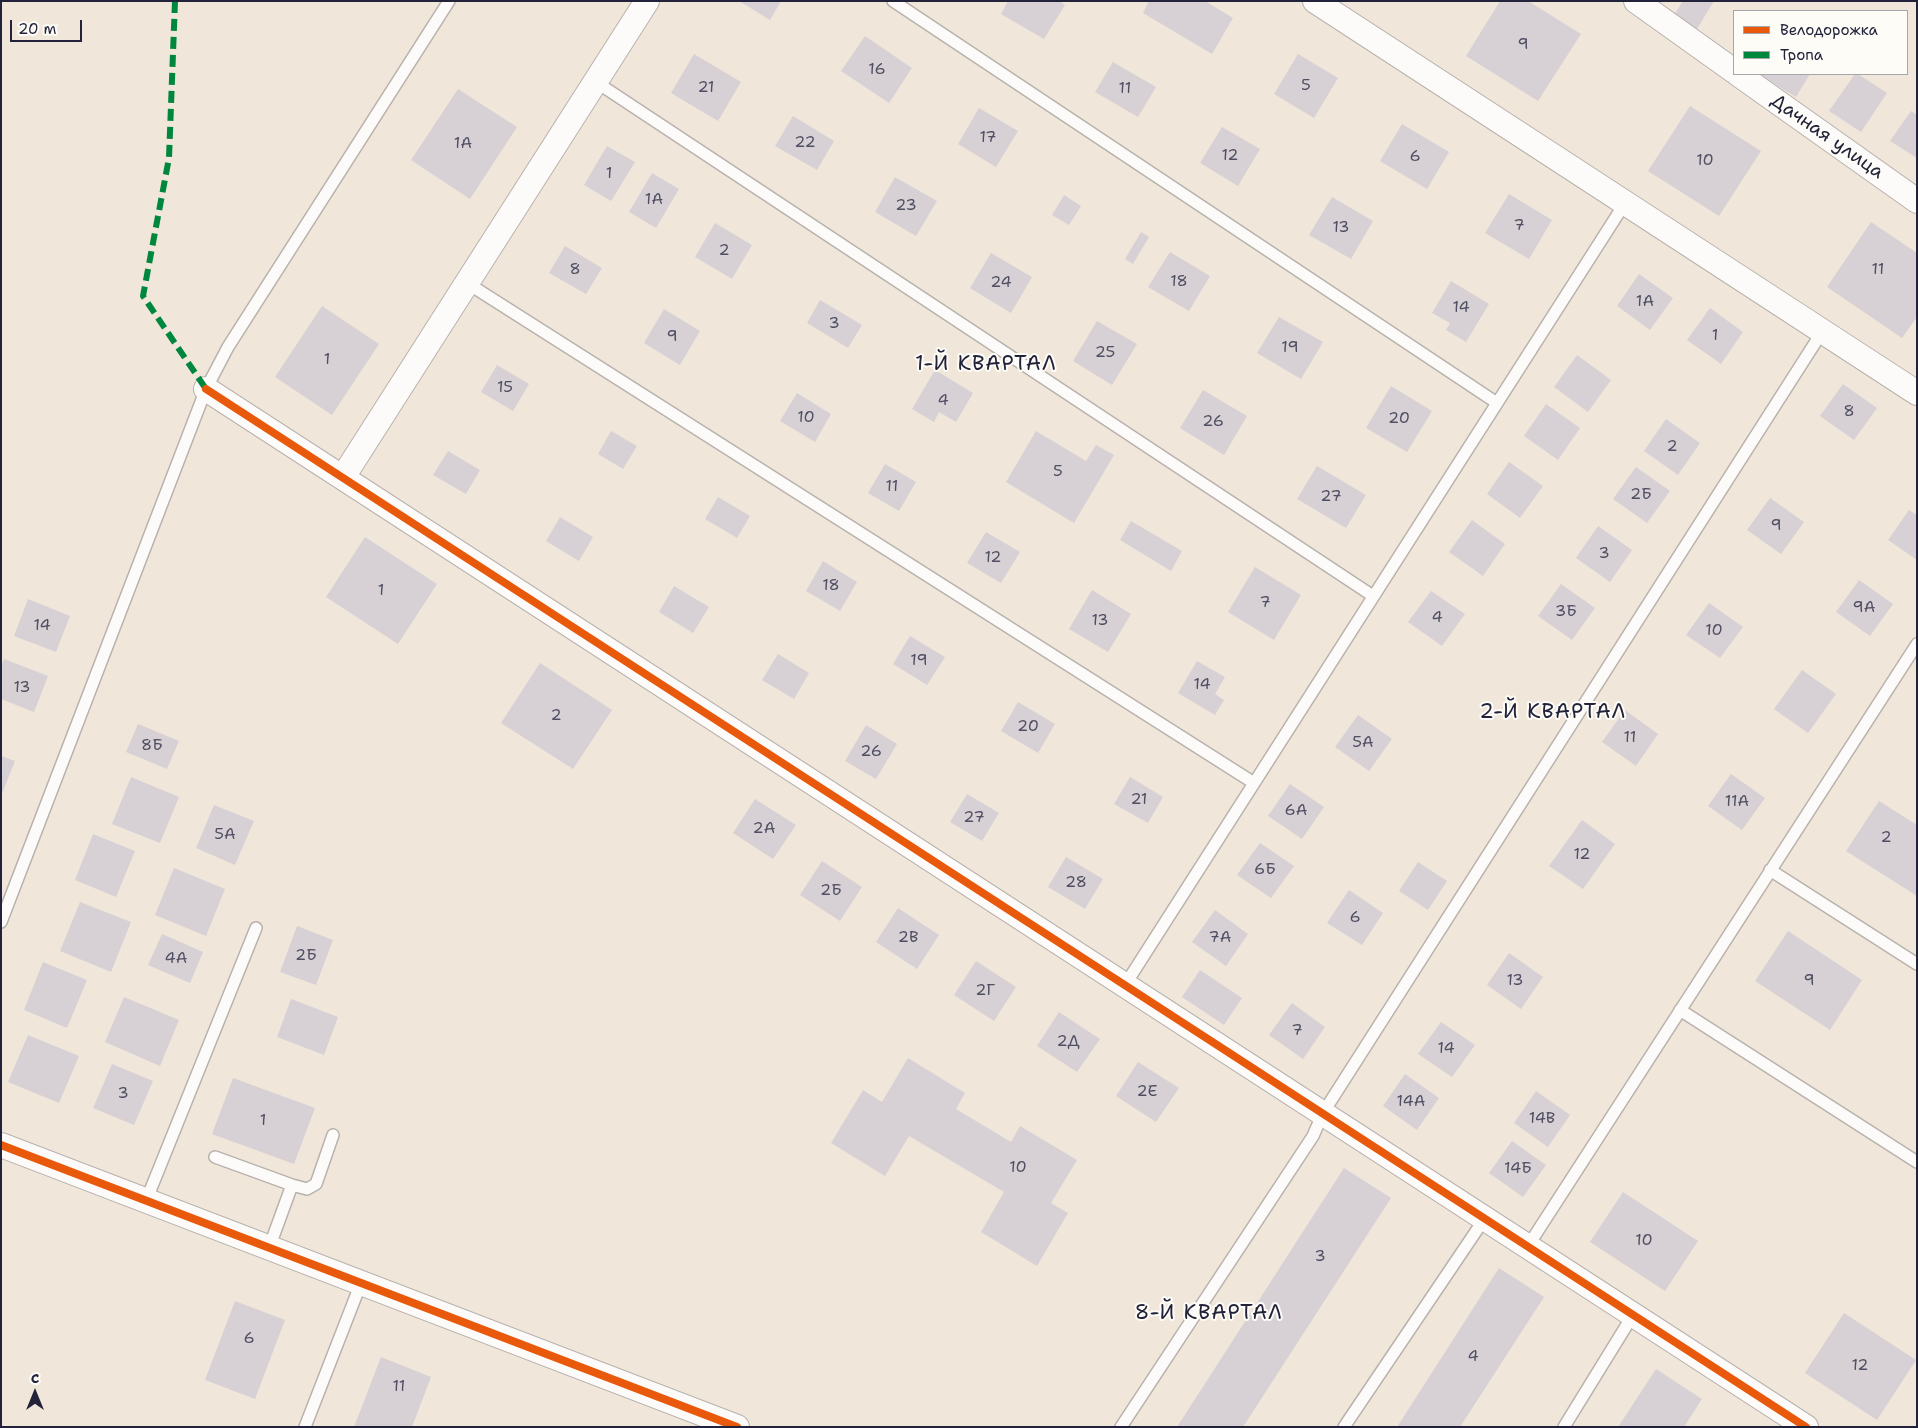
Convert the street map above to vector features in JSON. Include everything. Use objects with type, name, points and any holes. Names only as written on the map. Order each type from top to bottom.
[{"type":"street","points":[[343,477],[648,1]]},
{"type":"street","points":[[1315,1],[1917,393]]},
{"type":"street","points":[[1636,1],[1733,70]]},
{"type":"street","name":"Дачная улица","points":[[1739,75],[1917,201]]},
{"type":"street","points":[[206,389],[1528,1246],[1793,1423]]},
{"type":"street","points":[[1,1145],[737,1427]]},
{"type":"lane","points":[[1,922],[206,389],[228,347],[450,1]]},
{"type":"lane","points":[[893,1],[1496,404]]},
{"type":"lane","points":[[596,82],[1373,596]]},
{"type":"lane","points":[[1125,985],[1625,203]]},
{"type":"lane","points":[[467,283],[1254,783]]},
{"type":"lane","points":[[1121,1427],[1307,1144],[1323,1113],[1822,332]]},
{"type":"lane","points":[[1528,1246],[1917,644]]},
{"type":"lane","points":[[1770,870],[1917,964]]},
{"type":"lane","points":[[146,1201],[256,928]]},
{"type":"lane","points":[[1680,1010],[1917,1162]]},
{"type":"lane","points":[[214,1157],[307,1189],[316,1184],[333,1135]]},
{"type":"lane","points":[[269,1248],[292,1185]]},
{"type":"lane","points":[[1344,1427],[1485,1218]]},
{"type":"lane","points":[[306,1427],[361,1283]]},
{"type":"lane","points":[[1564,1427],[1633,1315]]},
{"type":"building","points":[[739,1],[781,1],[770,20]]},
{"type":"building","points":[[1008,1],[1059,1],[1065,5],[1044,39],[1001,14]]},
{"type":"building","points":[[1149,1],[1205,1],[1233,18],[1212,54],[1143,13]]},
{"type":"building","points":[[1500,1],[1528,1],[1581,34],[1538,101],[1466,56]]},
{"type":"building","points":[[1683,1],[1714,1],[1697,29],[1674,15]]},
{"type":"building","points":[[865,36],[912,68],[889,103],[841,71]]},
{"type":"building","points":[[694,54],[741,82],[718,121],[671,93]]},
{"type":"building","points":[[1298,54],[1338,78],[1314,118],[1274,94]]},
{"type":"building","points":[[1113,62],[1156,87],[1138,117],[1095,92]]},
{"type":"building","points":[[1760,75],[1809,75],[1796,97]]},
{"type":"building","points":[[1854,75],[1860,75],[1887,93],[1861,132],[1829,111]]},
{"type":"building","points":[[458,89],[517,127],[470,199],[411,160]]},
{"type":"building","points":[[1690,106],[1761,151],[1719,216],[1648,171]]},
{"type":"building","points":[[979,108],[1018,131],[996,167],[958,144]]},
{"type":"building","points":[[1911,111],[1917,115],[1917,158],[1890,141]]},
{"type":"building","points":[[793,116],[834,141],[817,170],[775,146]]},
{"type":"building","points":[[1402,124],[1449,152],[1427,189],[1380,161]]},
{"type":"building","points":[[1222,127],[1260,149],[1238,186],[1200,163]]},
{"type":"building","points":[[607,146],[635,162],[611,201],[584,185]]},
{"type":"building","points":[[652,173],[679,189],[656,228],[629,212]]},
{"type":"building","points":[[895,177],[937,201],[916,236],[875,212]]},
{"type":"building","points":[[1509,194],[1552,220],[1529,259],[1485,233]]},
{"type":"building","points":[[1064,195],[1081,206],[1069,225],[1052,215]]},
{"type":"building","points":[[1332,197],[1373,221],[1351,259],[1309,235]]},
{"type":"building","points":[[1871,222],[1917,253],[1917,317],[1902,338],[1827,287]]},
{"type":"building","points":[[715,223],[752,245],[732,279],[695,257]]},
{"type":"building","points":[[1141,232],[1149,237],[1133,264],[1125,259]]},
{"type":"building","points":[[565,246],[602,268],[586,294],[549,273]]},
{"type":"building","points":[[1170,252],[1210,276],[1189,311],[1148,287]]},
{"type":"building","points":[[991,253],[1032,277],[1011,313],[970,288]]},
{"type":"building","points":[[1639,274],[1673,298],[1650,330],[1617,306]]},
{"type":"building","points":[[1451,281],[1489,304],[1466,342],[1446,330],[1450,323],[1432,313]]},
{"type":"building","points":[[820,300],[862,325],[848,348],[807,323]]},
{"type":"building","points":[[322,306],[379,344],[332,415],[275,377]]},
{"type":"building","points":[[1710,308],[1743,332],[1721,364],[1687,340]]},
{"type":"building","points":[[664,309],[700,331],[680,365],[644,343]]},
{"type":"building","points":[[1279,317],[1323,342],[1301,379],[1257,353]]},
{"type":"building","points":[[1097,321],[1137,344],[1112,385],[1073,361]]},
{"type":"building","points":[[1577,355],[1611,380],[1588,412],[1554,387]]},
{"type":"building","points":[[497,365],[529,384],[513,411],[481,392]]},
{"type":"building","points":[[935,370],[973,393],[956,422],[939,412],[934,422],[912,409]]},
{"type":"building","points":[[1843,384],[1877,408],[1854,440],[1820,416]]},
{"type":"building","points":[[1391,386],[1432,411],[1407,452],[1366,428]]},
{"type":"building","points":[[1203,390],[1247,416],[1224,455],[1180,428]]},
{"type":"building","points":[[797,393],[831,414],[815,442],[780,421]]},
{"type":"building","points":[[1546,404],[1580,428],[1558,460],[1524,436]]},
{"type":"building","points":[[1666,419],[1700,443],[1678,475],[1644,451]]},
{"type":"building","points":[[611,431],[637,446],[623,469],[598,454]]},
{"type":"building","points":[[1036,431],[1086,461],[1096,445],[1114,455],[1074,523],[1006,482]]},
{"type":"building","points":[[448,451],[480,470],[466,494],[433,475]]},
{"type":"building","points":[[1509,462],[1543,486],[1520,518],[1487,494]]},
{"type":"building","points":[[885,464],[916,482],[899,511],[868,493]]},
{"type":"building","points":[[1317,466],[1366,495],[1346,528],[1297,499]]},
{"type":"building","points":[[1636,467],[1670,491],[1647,523],[1613,499]]},
{"type":"building","points":[[718,497],[750,516],[737,538],[705,519]]},
{"type":"building","points":[[1770,498],[1804,522],[1781,554],[1747,530]]},
{"type":"building","points":[[1909,510],[1917,515],[1917,560],[1888,540]]},
{"type":"building","points":[[560,517],[593,537],[579,561],[546,541]]},
{"type":"building","points":[[1472,520],[1505,544],[1483,576],[1449,552]]},
{"type":"building","points":[[1131,521],[1182,551],[1171,571],[1120,540]]},
{"type":"building","points":[[1598,526],[1632,550],[1610,582],[1576,558]]},
{"type":"building","points":[[986,532],[1020,552],[1001,583],[967,563]]},
{"type":"building","points":[[365,537],[437,584],[398,644],[326,597]]},
{"type":"building","points":[[823,561],[857,582],[840,611],[806,591]]},
{"type":"building","points":[[1255,567],[1301,595],[1274,640],[1228,612]]},
{"type":"building","points":[[1859,580],[1893,604],[1870,636],[1836,612]]},
{"type":"building","points":[[1561,584],[1595,608],[1572,640],[1538,616]]},
{"type":"building","points":[[674,586],[709,607],[693,633],[659,612]]},
{"type":"building","points":[[1092,590],[1131,614],[1108,652],[1069,629]]},
{"type":"building","points":[[1431,591],[1465,614],[1442,646],[1408,622]]},
{"type":"building","points":[[28,599],[70,616],[56,652],[14,636]]},
{"type":"building","points":[[1709,603],[1743,627],[1720,658],[1686,635]]},
{"type":"building","points":[[910,636],[945,657],[927,685],[893,664]]},
{"type":"building","points":[[778,654],[809,673],[794,699],[762,680]]},
{"type":"building","points":[[4,659],[48,676],[34,712],[1,699],[1,667]]},
{"type":"building","points":[[1197,661],[1225,677],[1215,694],[1224,700],[1215,715],[1178,693]]},
{"type":"building","points":[[540,663],[612,710],[573,769],[501,723]]},
{"type":"building","points":[[1802,670],[1836,694],[1808,733],[1774,709]]},
{"type":"building","points":[[1018,702],[1055,724],[1038,753],[1001,731]]},
{"type":"building","points":[[1625,710],[1658,734],[1636,766],[1602,742]]},
{"type":"building","points":[[1358,715],[1392,739],[1369,771],[1335,747]]},
{"type":"building","points":[[138,724],[179,741],[167,769],[126,752]]},
{"type":"building","points":[[866,725],[897,744],[876,779],[845,761]]},
{"type":"building","points":[[1,756],[15,761],[1,796]]},
{"type":"building","points":[[1731,774],[1765,798],[1742,830],[1708,806]]},
{"type":"building","points":[[131,777],[179,797],[160,843],[112,824]]},
{"type":"building","points":[[1130,777],[1163,797],[1148,823],[1114,804]]},
{"type":"building","points":[[1290,784],[1324,807],[1302,839],[1268,816]]},
{"type":"building","points":[[967,794],[999,813],[982,841],[950,822]]},
{"type":"building","points":[[755,799],[796,825],[773,859],[733,833]]},
{"type":"building","points":[[1879,801],[1917,825],[1917,896],[1846,851]]},
{"type":"building","points":[[214,805],[254,821],[235,865],[196,848]]},
{"type":"building","points":[[1582,820],[1615,844],[1583,889],[1549,866]]},
{"type":"building","points":[[93,834],[135,851],[116,897],[75,880]]},
{"type":"building","points":[[1260,843],[1294,866],[1271,898],[1237,875]]},
{"type":"building","points":[[1066,857],[1103,879],[1085,909],[1048,887]]},
{"type":"building","points":[[822,861],[862,887],[840,921],[800,895]]},
{"type":"building","points":[[1418,862],[1447,881],[1428,910],[1399,891]]},
{"type":"building","points":[[174,868],[225,889],[206,936],[155,915]]},
{"type":"building","points":[[1349,890],[1383,913],[1362,945],[1327,923]]},
{"type":"building","points":[[80,902],[131,922],[111,972],[60,951]]},
{"type":"building","points":[[898,908],[939,935],[917,969],[876,942]]},
{"type":"building","points":[[1215,910],[1248,934],[1226,966],[1192,942]]},
{"type":"building","points":[[297,926],[333,940],[316,985],[280,972]]},
{"type":"building","points":[[1788,931],[1862,980],[1830,1030],[1755,981]]},
{"type":"building","points":[[162,934],[203,952],[190,983],[148,965]]},
{"type":"building","points":[[1509,953],[1543,977],[1521,1009],[1487,985]]},
{"type":"building","points":[[976,961],[1016,987],[994,1021],[954,995]]},
{"type":"building","points":[[43,962],[87,980],[67,1028],[24,1010]]},
{"type":"building","points":[[1200,970],[1242,998],[1224,1025],[1182,997]]},
{"type":"building","points":[[124,997],[179,1020],[160,1066],[105,1042]]},
{"type":"building","points":[[291,999],[338,1017],[324,1055],[277,1037]]},
{"type":"building","points":[[1292,1003],[1325,1027],[1303,1059],[1269,1035]]},
{"type":"building","points":[[1059,1012],[1100,1039],[1077,1072],[1037,1046]]},
{"type":"building","points":[[1441,1022],[1475,1045],[1452,1077],[1418,1054]]},
{"type":"building","points":[[28,1035],[79,1056],[59,1103],[8,1082]]},
{"type":"building","points":[[908,1058],[965,1093],[956,1109],[1011,1142],[1020,1126],[1077,1160],[1051,1203],[1068,1213],[1037,1266],[981,1232],[1004,1192],[909,1136],[885,1176],[831,1143],[863,1090],[882,1102]]},
{"type":"building","points":[[1138,1062],[1179,1088],[1156,1122],[1116,1096]]},
{"type":"building","points":[[112,1064],[153,1081],[134,1125],[93,1108]]},
{"type":"building","points":[[1405,1074],[1439,1098],[1417,1130],[1383,1106]]},
{"type":"building","points":[[233,1078],[315,1108],[294,1164],[212,1134]]},
{"type":"building","points":[[1536,1091],[1570,1115],[1548,1147],[1514,1123]]},
{"type":"building","points":[[1512,1141],[1546,1165],[1523,1197],[1489,1173]]},
{"type":"building","points":[[1344,1168],[1391,1198],[1243,1427],[1177,1427]]},
{"type":"building","points":[[1623,1192],[1698,1241],[1665,1291],[1590,1242]]},
{"type":"building","points":[[1499,1268],[1544,1297],[1460,1427],[1397,1427]]},
{"type":"building","points":[[235,1301],[285,1320],[255,1399],[205,1380]]},
{"type":"building","points":[[1844,1313],[1916,1360],[1877,1420],[1805,1373]]},
{"type":"building","points":[[381,1357],[431,1377],[412,1427],[354,1427]]},
{"type":"building","points":[[1656,1369],[1702,1399],[1684,1427],[1618,1427]]},
{"type":"marked path","points":[[175,1],[169,158],[143,296],[206,389]]},
{"type":"cycle path","points":[[206,389],[1806,1427]]},
{"type":"cycle path","points":[[1,1145],[737,1427]]},
{"type":"district","name":"1-Й КВАРТАЛ","points":[[986,365]]},
{"type":"district","name":"2-Й КВАРТАЛ","points":[[1553,713]]},
{"type":"district","name":"8-Й КВАРТАЛ","points":[[1209,1314]]}]
